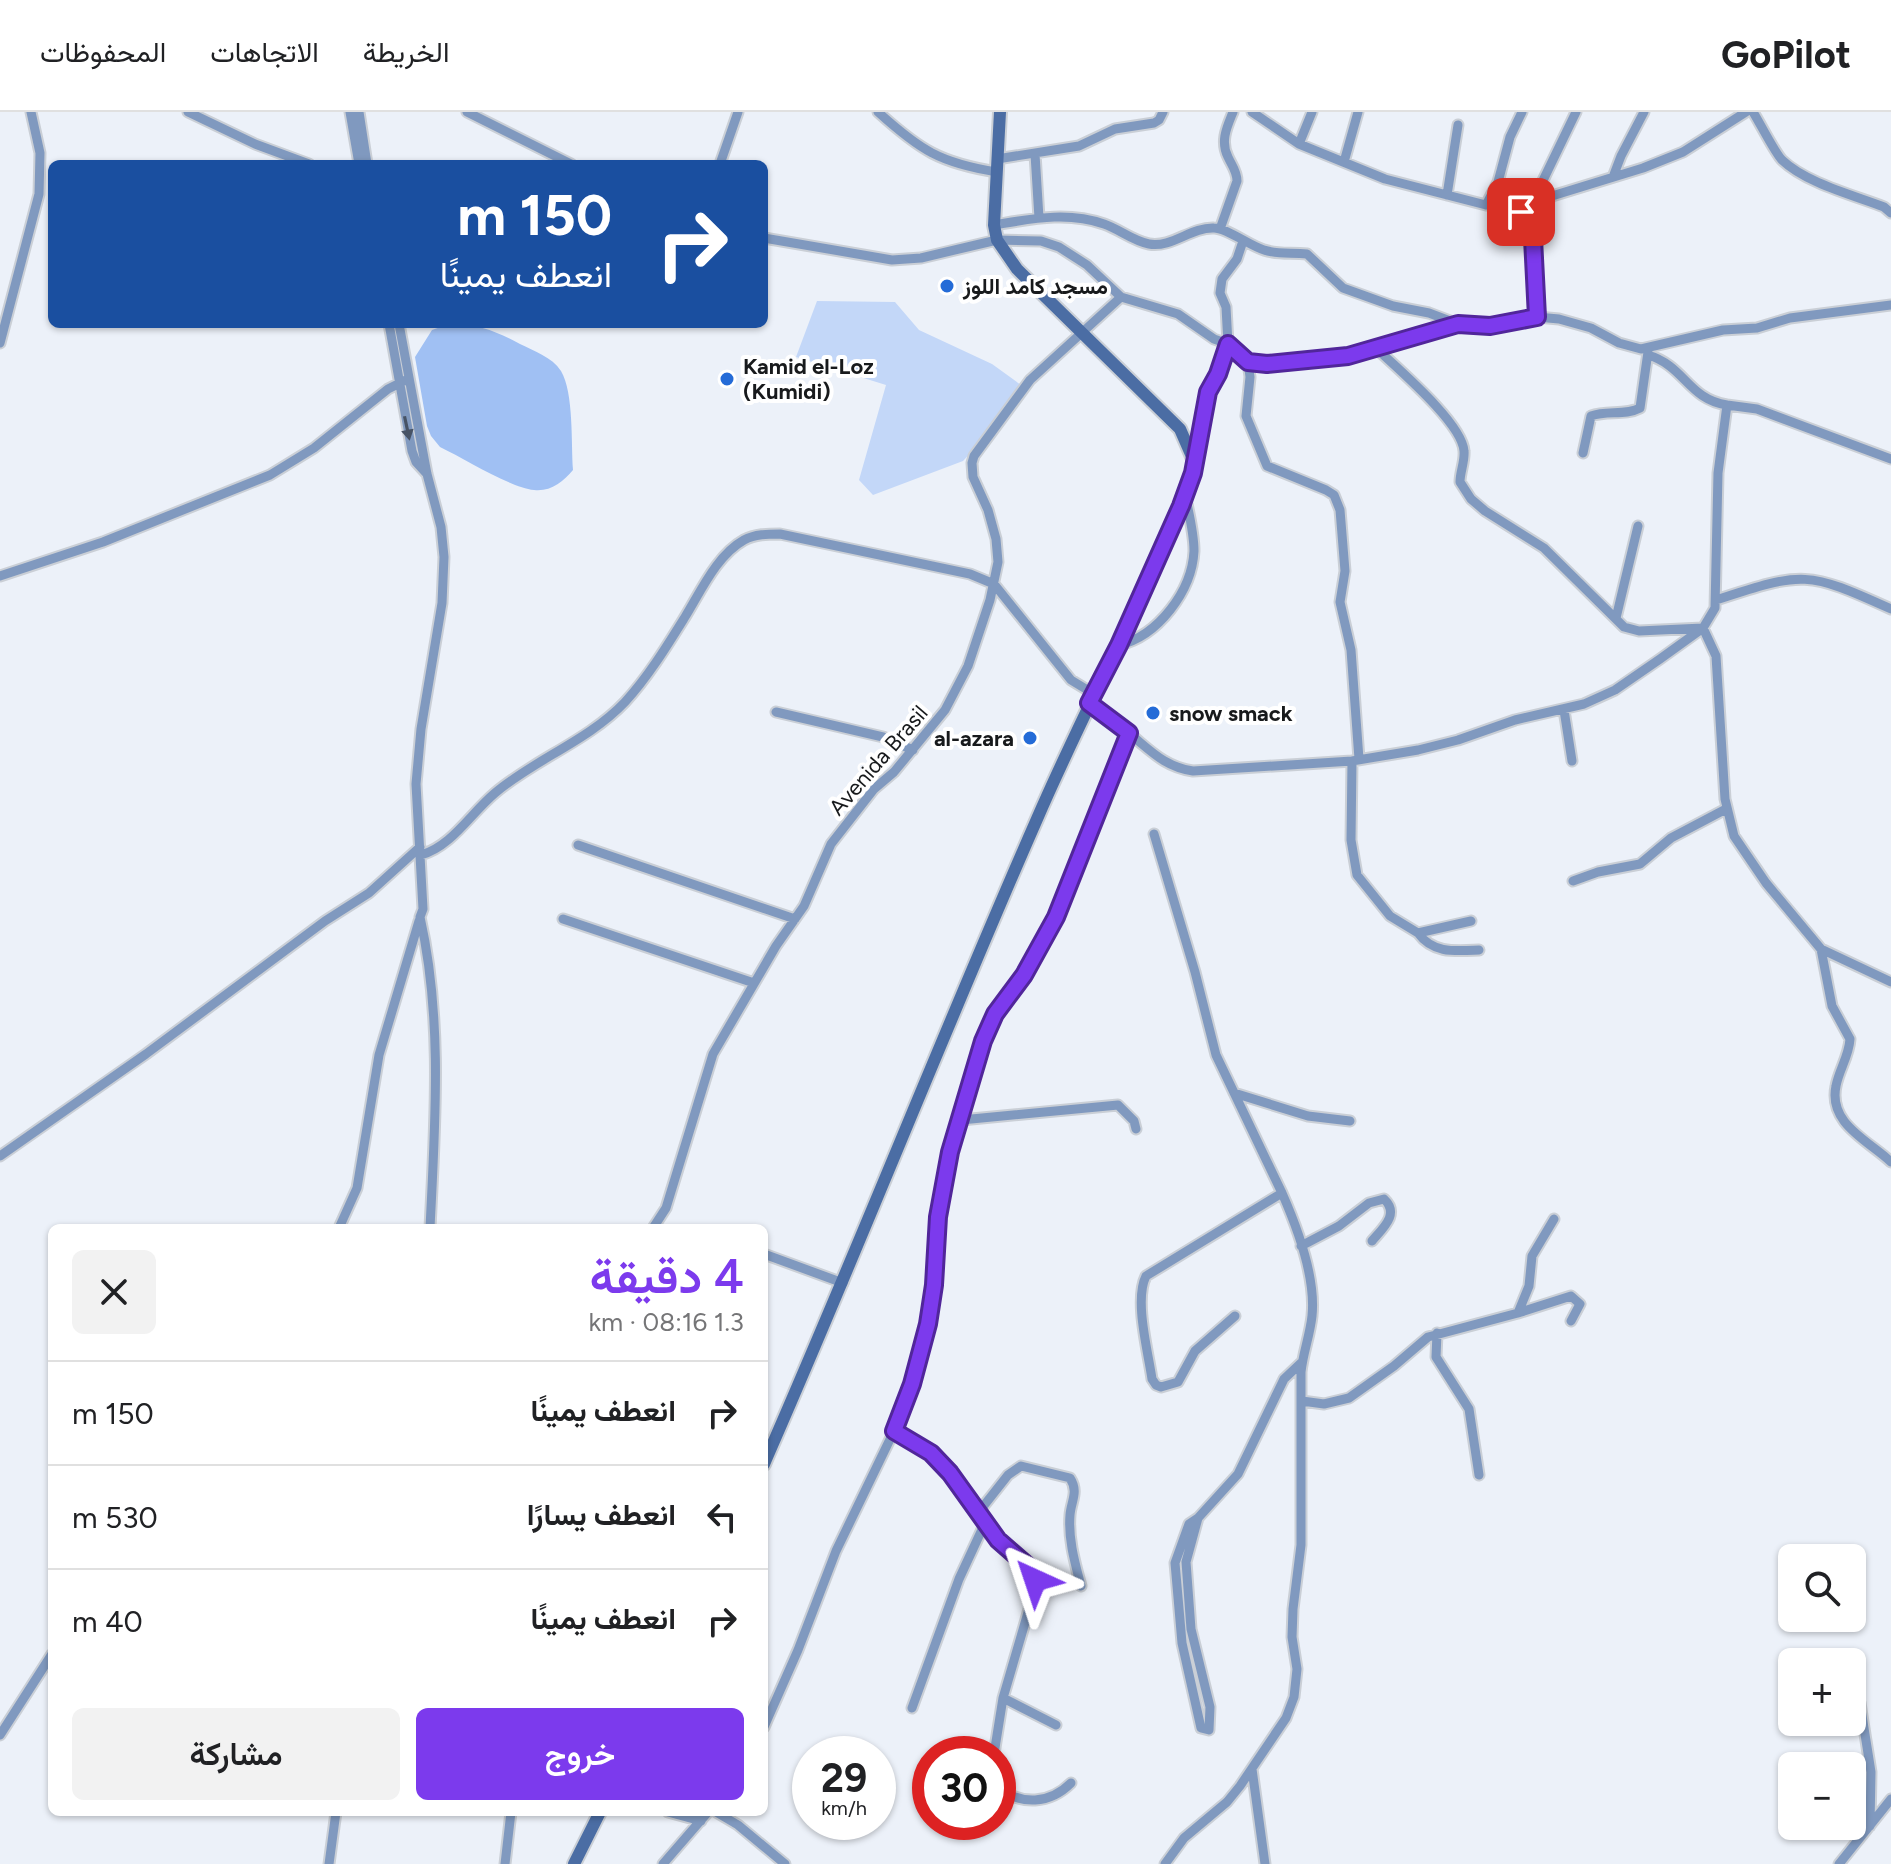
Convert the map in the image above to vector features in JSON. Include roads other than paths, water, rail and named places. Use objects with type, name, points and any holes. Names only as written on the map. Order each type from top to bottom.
[{"type":"main road","points":[[768,1455],[843,1283],[972,969],[1092,698],[1119,645],[1193,473],[1194,461],[1180,429],[1017,269],[997,240],[994,225],[1000,112]]},
{"type":"main road","points":[[574,1864],[598,1816]]},
{"type":"street","points":[[0,343],[39,194],[40,153],[31,112]]},
{"type":"street","points":[[188,112],[237,136],[299,160]]},
{"type":"street","points":[[350,112],[358,160]]},
{"type":"street","points":[[359,112],[366,160]]},
{"type":"street","points":[[467,112],[563,160]]},
{"type":"street","points":[[721,160],[738,112]]},
{"type":"street","points":[[878,112],[913,144],[961,166],[997,166],[1088,143],[1115,129],[1154,123],[1163,112]]},
{"type":"street","points":[[1220,229],[1237,181],[1224,142],[1233,112]]},
{"type":"street","points":[[1252,112],[1299,144],[1385,179],[1486,205],[1552,196],[1666,160],[1746,112]]},
{"type":"street","points":[[1299,144],[1312,112]]},
{"type":"street","points":[[1344,162],[1358,112]]},
{"type":"street","points":[[1486,205],[1498,182],[1510,137],[1522,112]]},
{"type":"street","points":[[1535,197],[1576,112]]},
{"type":"street","points":[[1613,177],[1644,112]]},
{"type":"street","points":[[1753,112],[1779,158],[1790,167],[1809,178],[1884,207],[1891,213]]},
{"type":"street","points":[[1447,195],[1458,125]]},
{"type":"street","points":[[1035,154],[1039,218]]},
{"type":"street","points":[[1537,317],[1532,219],[1552,196]]},
{"type":"street","points":[[1502,204],[1532,219]]},
{"type":"street","points":[[994,225],[1039,218],[1089,219],[1154,244],[1168,243],[1197,231],[1220,229],[1275,253],[1307,254],[1343,288],[1458,324],[1490,326],[1537,317],[1591,328],[1619,343],[1664,359],[1704,399],[1757,409],[1891,459]]},
{"type":"street","points":[[768,239],[892,260],[921,258],[997,240],[1041,241],[1059,247],[1087,265],[1121,297],[1178,314],[1214,339],[1228,344],[1248,362],[1267,364],[1348,356],[1458,324]]},
{"type":"street","points":[[1194,461],[1208,392],[1228,344],[1226,307],[1220,293],[1222,279],[1237,259],[1243,241]]},
{"type":"street","name":"Avenida Brasil","points":[[656,1224],[666,1208],[713,1054],[804,906],[831,844],[874,789],[913,750],[945,710],[968,666],[998,562],[996,539],[981,491],[973,477],[972,463],[1030,380],[1121,297]]},
{"type":"street","points":[[1648,352],[1723,330],[1757,328],[1790,318],[1891,305]]},
{"type":"street","points":[[341,1224],[357,1188],[379,1055],[423,909],[416,784],[444,570],[441,527],[390,328]]},
{"type":"street","points":[[399,328],[403,381]]},
{"type":"street","points":[[1377,349],[1407,376],[1454,429],[1464,451],[1460,482],[1471,499],[1544,548],[1624,627],[1639,631],[1703,628]]},
{"type":"street","points":[[1583,453],[1591,416],[1602,412],[1631,412],[1640,408],[1648,352]]},
{"type":"street","points":[[1248,362],[1246,416],[1267,466],[1326,490],[1334,495],[1340,510],[1345,571],[1340,602],[1351,650],[1355,760],[1351,840],[1357,875],[1390,916],[1418,933],[1426,943],[1440,949],[1479,950]]},
{"type":"street","points":[[0,576],[103,542],[270,475],[314,448],[403,381]]},
{"type":"street","points":[[0,1156],[146,1054],[325,921],[369,893],[420,851],[435,851],[479,807],[519,775],[612,714],[656,661],[726,554],[746,539],[780,534],[970,574],[994,584],[1071,680],[1155,756],[1176,769],[1193,771],[1355,760],[1418,750],[1515,720],[1564,710],[1615,690],[1703,628],[1716,600],[1717,494],[1727,405]]},
{"type":"street","points":[[1119,645],[1136,641],[1160,622],[1189,576],[1194,551],[1185,495]]},
{"type":"street","points":[[1616,618],[1638,526]]},
{"type":"street","points":[[1716,600],[1775,581],[1806,578],[1843,586],[1891,609]]},
{"type":"street","points":[[1703,628],[1716,656],[1726,809],[1734,836],[1766,883],[1821,949],[1891,982]]},
{"type":"street","points":[[1564,710],[1572,761]]},
{"type":"street","points":[[776,712],[883,737],[913,750]]},
{"type":"street","points":[[768,1718],[841,1540],[894,1431],[912,1384],[928,1324],[938,1217],[950,1152],[983,1041],[995,1014],[1024,975],[1056,917],[1129,733]]},
{"type":"street","points":[[1573,881],[1598,872],[1640,864],[1671,838],[1726,809]]},
{"type":"street","points":[[1154,834],[1195,972],[1207,1030],[1282,1193],[1301,1246],[1312,1302],[1312,1318],[1302,1362],[1301,1545],[1292,1623],[1297,1680],[1286,1718],[1252,1769],[1227,1802],[1184,1838],[1165,1864]]},
{"type":"street","points":[[578,845],[795,919]]},
{"type":"street","points":[[420,917],[435,1023],[430,1224]]},
{"type":"street","points":[[563,919],[754,983]]},
{"type":"street","points":[[1418,933],[1471,921]]},
{"type":"street","points":[[1821,949],[1832,1006],[1850,1039],[1836,1086],[1836,1106],[1854,1133],[1891,1162]]},
{"type":"street","points":[[1234,1093],[1308,1116],[1350,1121]]},
{"type":"street","points":[[961,1120],[1118,1105],[1134,1121],[1136,1129]]},
{"type":"street","points":[[1235,1316],[1195,1351],[1178,1382],[1161,1387],[1156,1385],[1152,1379],[1142,1306],[1146,1276],[1282,1193]]},
{"type":"street","points":[[1301,1246],[1339,1226],[1369,1203],[1384,1199],[1391,1207],[1391,1217],[1372,1241]]},
{"type":"street","points":[[1518,1313],[1529,1286],[1532,1256],[1554,1219]]},
{"type":"street","points":[[768,1255],[843,1283]]},
{"type":"street","points":[[1302,1401],[1324,1404],[1349,1398],[1367,1387],[1422,1341],[1437,1333],[1571,1296],[1580,1304],[1571,1321]]},
{"type":"street","points":[[1437,1333],[1436,1357],[1469,1409],[1479,1475]]},
{"type":"street","points":[[1198,1518],[1186,1562],[1191,1629],[1210,1707],[1209,1730],[1201,1728],[1182,1643],[1175,1563],[1189,1524],[1238,1474],[1284,1379],[1302,1362]]},
{"type":"street","points":[[894,1431],[931,1453],[950,1473],[985,1523],[1006,1548],[1029,1567],[1035,1580],[1027,1620],[1003,1698],[997,1736]]},
{"type":"street","points":[[978,1513],[1008,1475],[1021,1466],[1070,1478],[1076,1492],[1070,1515],[1071,1538],[1081,1586]]},
{"type":"street","points":[[912,1708],[959,1579],[985,1523]]},
{"type":"street","points":[[0,1735],[48,1660]]},
{"type":"street","points":[[1003,1698],[1056,1725]]},
{"type":"street","points":[[1865,1736],[1871,1772],[1870,1826]]},
{"type":"street","points":[[1252,1769],[1265,1864]]},
{"type":"street","points":[[1016,1797],[1034,1801],[1050,1798],[1071,1783]]},
{"type":"street","points":[[1839,1864],[1891,1799]]},
{"type":"street","points":[[329,1864],[335,1816]]},
{"type":"street","points":[[505,1864],[511,1816]]},
{"type":"street","points":[[683,1816],[701,1821]]},
{"type":"street","points":[[663,1864],[705,1816]]},
{"type":"street","points":[[722,1816],[757,1839],[785,1864]]},
{"type":"place","name":"مسجد كامد اللوز","points":[[947,286]]},
{"type":"place","name":"Kamid el-Loz (Kumidi)","points":[[727,379]]},
{"type":"place","name":"snow smack","points":[[1153,713]]},
{"type":"place","name":"al-azara","points":[[1030,738]]}]
